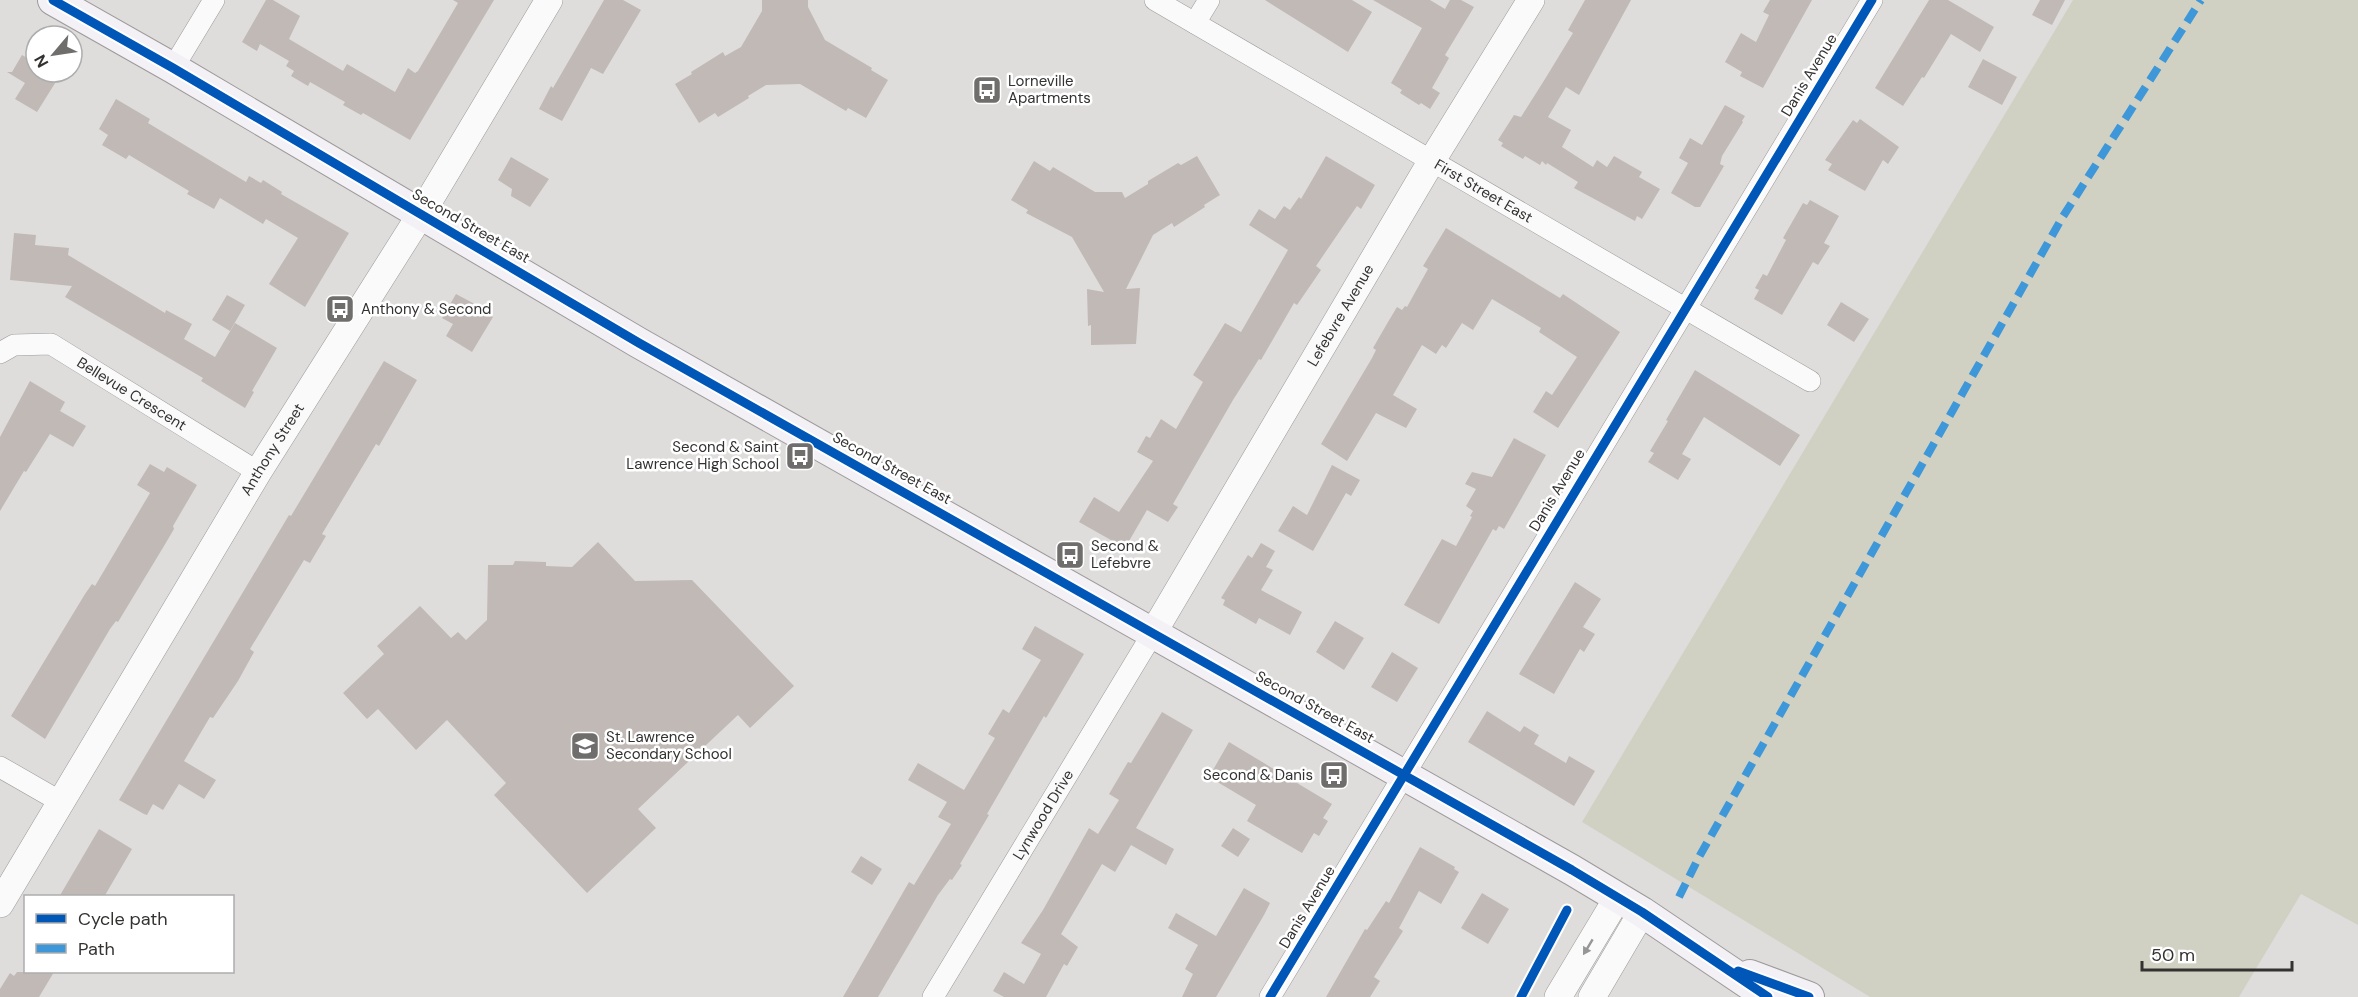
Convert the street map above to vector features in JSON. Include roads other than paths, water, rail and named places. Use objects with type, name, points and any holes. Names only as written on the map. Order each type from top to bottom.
[{"type":"main road","name":"Second Street East","points":[[53,0],[173,68],[639,343],[1404,774],[1630,905],[1768,997]]},
{"type":"main road","name":"Second Street East","points":[[1716,962],[1809,997]]},
{"type":"street","points":[[173,68],[214,0]]},
{"type":"street","name":"Anthony Street","points":[[0,904],[258,472],[421,214],[549,0]]},
{"type":"street","name":"First Street East","points":[[1155,0],[1810,381]]},
{"type":"street","points":[[1195,23],[1209,0]]},
{"type":"street","name":"Lefebvre Avenue","points":[[1153,633],[1431,162],[1531,0]]},
{"type":"street","name":"Danis Avenue","points":[[1270,997],[1872,0]]},
{"type":"street","name":"Bellevue Crescent","points":[[0,353],[14,345],[51,344],[258,472]]},
{"type":"street","name":"Lynwood Drive","points":[[933,997],[1153,633]]},
{"type":"street","points":[[0,767],[61,802]]},
{"type":"street","points":[[1558,997],[1630,905]]},
{"type":"street","points":[[1592,997],[1630,905]]},
{"type":"place","name":"Lorneville Apartments","points":[[987,90]]},
{"type":"place","name":"Anthony & Second","points":[[340,309]]},
{"type":"place","name":"Second & Saint Lawrence High School","points":[[800,456]]},
{"type":"place","name":"Second & Lefebvre","points":[[1070,555]]},
{"type":"place","name":"St. Lawrence Secondary School","points":[[585,746]]},
{"type":"place","name":"Second & Danis","points":[[1334,775]]}]
